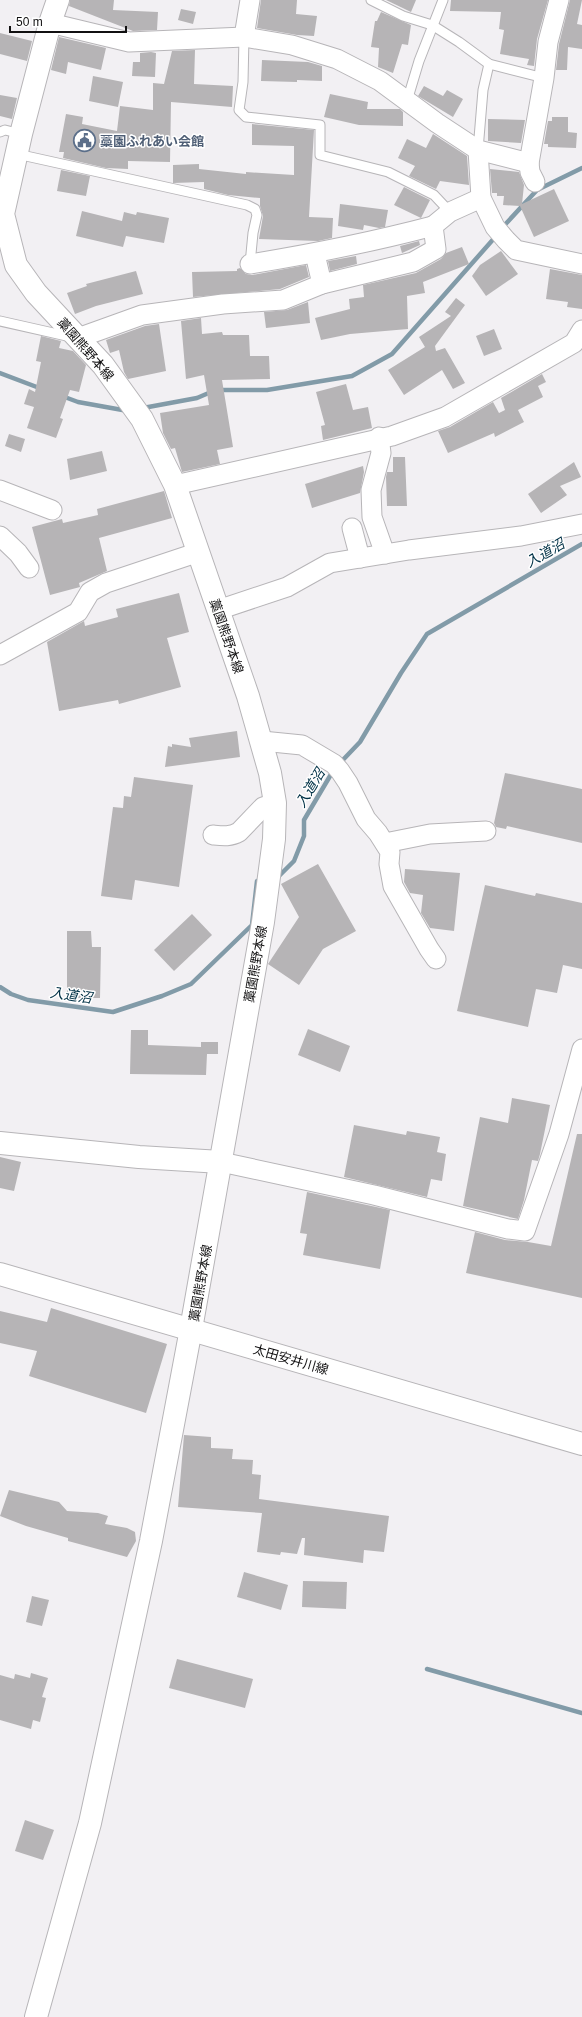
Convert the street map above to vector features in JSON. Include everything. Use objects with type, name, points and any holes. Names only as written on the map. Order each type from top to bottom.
[{"type":"main road","name":"藁園熊野本線","points":[[36,2017],[90,1823],[140,1593],[191,1329],[270,880],[274,840],[275,803],[270,773],[262,741],[175,485],[135,411],[103,365],[36,294],[16,265],[2,218],[12,140],[58,0]]},
{"type":"main road","points":[[0,1143],[117,1156],[221,1162]]},
{"type":"main road","name":"太田安井川線","points":[[0,1274],[582,1444]]},
{"type":"street","points":[[244,37],[250,0]]},
{"type":"street","points":[[535,182],[530,172],[529,162],[544,78],[548,42],[559,0]]},
{"type":"street","points":[[50,23],[129,42],[244,37],[292,45],[337,59],[380,81],[406,101],[478,150],[529,162]]},
{"type":"street","points":[[478,150],[481,198],[500,233],[516,250],[582,264]]},
{"type":"street","points":[[250,264],[316,254],[433,226],[450,212],[481,198]]},
{"type":"street","points":[[78,338],[142,314],[223,304],[283,300],[322,284],[413,262],[436,249],[433,226]]},
{"type":"street","points":[[316,254],[322,284]]},
{"type":"street","points":[[175,485],[292,460],[392,436],[445,417],[574,343],[582,330]]},
{"type":"street","points":[[379,438],[381,453],[371,490],[372,517],[385,554]]},
{"type":"street","points":[[0,490],[52,510]]},
{"type":"street","points":[[218,610],[287,587],[330,563],[385,554],[521,536],[582,524]]},
{"type":"street","points":[[352,528],[360,558]]},
{"type":"street","points":[[0,536],[18,553],[29,568]]},
{"type":"street","points":[[0,655],[78,612],[90,592],[106,583],[198,552]]},
{"type":"street","points":[[262,741],[302,745],[337,767],[348,784],[366,819],[385,843],[390,852],[389,864],[394,886],[436,959]]},
{"type":"street","points":[[213,835],[228,837],[239,832],[263,807],[275,803]]},
{"type":"street","points":[[385,843],[430,834],[461,831],[486,831]]},
{"type":"street","points":[[221,1162],[374,1195],[508,1229],[525,1231],[559,1134],[582,1049]]},
{"type":"lane","points":[[371,0],[403,16],[432,26],[459,42],[489,64],[544,78]]},
{"type":"lane","points":[[406,101],[432,26],[443,0]]},
{"type":"lane","points":[[244,37],[243,82],[239,110],[246,117],[320,125],[320,155],[388,172],[434,195],[450,212]]},
{"type":"lane","points":[[478,150],[483,90],[489,64]]},
{"type":"lane","points":[[12,140],[247,205],[255,209],[257,215],[253,233],[250,264]]},
{"type":"lane","points":[[0,321],[78,338]]},
{"type":"building","points":[[70,0],[114,0],[113,10],[158,12],[157,30],[133,31],[69,6]]},
{"type":"building","points":[[261,0],[297,0],[296,14],[317,16],[314,36],[297,35],[257,28]]},
{"type":"building","points":[[386,0],[416,0],[411,12]]},
{"type":"building","points":[[451,0],[548,0],[537,39],[534,66],[527,65],[529,59],[500,54],[504,30],[499,29],[501,12],[450,11]]},
{"type":"building","points":[[570,0],[582,0],[577,24],[582,25],[582,49],[568,47],[567,70],[556,70],[559,44]]},
{"type":"building","points":[[181,9],[196,12],[193,24],[178,20]]},
{"type":"building","points":[[381,12],[411,25],[408,45],[402,44],[393,73],[378,67],[379,48],[371,47],[375,21],[377,21]]},
{"type":"building","points":[[0,33],[32,41],[27,61],[0,54]]},
{"type":"building","points":[[59,37],[106,48],[101,70],[68,62],[66,74],[51,70]]},
{"type":"building","points":[[195,50],[194,84],[233,86],[232,107],[171,102],[170,162],[128,161],[128,169],[106,168],[63,158],[64,152],[59,152],[66,114],[83,117],[82,124],[117,131],[120,106],[153,110],[153,83],[164,84],[172,51]]},
{"type":"building","points":[[140,53],[156,53],[155,77],[132,76],[133,62],[140,62]]},
{"type":"building","points":[[262,60],[308,62],[322,66],[322,81],[261,81]]},
{"type":"building","points":[[93,76],[123,82],[118,107],[89,101]]},
{"type":"building","points":[[424,86],[443,96],[447,90],[463,99],[453,117],[418,96]]},
{"type":"building","points":[[330,94],[368,102],[367,109],[400,109],[403,112],[403,126],[359,125],[324,117]]},
{"type":"building","points":[[0,95],[17,98],[12,119],[0,116]]},
{"type":"building","points":[[552,117],[568,117],[568,132],[577,133],[576,148],[548,147],[548,144],[544,144],[548,121],[552,121]]},
{"type":"building","points":[[488,119],[525,120],[521,143],[488,141]]},
{"type":"building","points":[[252,124],[314,130],[309,217],[333,218],[332,238],[318,241],[259,239],[263,216],[260,206],[260,198],[228,195],[204,189],[204,182],[173,183],[173,165],[199,164],[199,169],[246,174],[246,172],[294,175],[294,146],[252,145]]},
{"type":"building","points":[[433,134],[467,156],[469,185],[440,181],[436,189],[409,176],[415,166],[398,158],[407,139],[426,148]]},
{"type":"building","points":[[490,169],[519,172],[524,185],[522,204],[554,189],[569,221],[534,237],[520,206],[503,205],[504,196],[497,196],[497,193],[492,193]]},
{"type":"building","points":[[61,170],[90,176],[86,196],[57,191]]},
{"type":"building","points":[[404,187],[430,200],[421,218],[394,205]]},
{"type":"building","points":[[340,204],[388,210],[385,227],[379,228],[364,225],[363,230],[338,226]]},
{"type":"building","points":[[82,211],[122,221],[124,212],[136,215],[137,212],[169,218],[164,243],[126,236],[123,247],[76,236]]},
{"type":"building","points":[[419,241],[420,245],[402,253],[400,246]]},
{"type":"building","points":[[462,247],[469,264],[423,282],[425,293],[407,296],[408,329],[350,334],[321,340],[315,318],[350,309],[349,299],[364,297],[363,285],[416,273],[441,259],[446,253]]},
{"type":"building","points":[[501,251],[518,274],[486,296],[472,276],[480,265]]},
{"type":"building","points":[[356,256],[357,264],[330,271],[328,261]]},
{"type":"building","points":[[306,265],[309,277],[280,289],[193,297],[192,272],[237,271],[237,269],[240,268],[246,274],[252,275]]},
{"type":"building","points":[[550,269],[582,275],[582,309],[567,307],[568,302],[546,299]]},
{"type":"building","points":[[136,271],[143,294],[96,306],[75,314],[67,293],[87,286],[86,284]]},
{"type":"building","points":[[456,298],[465,305],[435,346],[436,351],[445,348],[465,383],[453,389],[442,370],[404,395],[388,370],[425,347],[419,337],[451,316],[445,312]]},
{"type":"building","points":[[308,302],[310,323],[266,328],[264,312],[287,310]]},
{"type":"building","points":[[201,318],[202,334],[222,332],[223,335],[249,335],[250,356],[269,356],[270,379],[222,380],[233,447],[217,450],[220,464],[182,472],[175,448],[171,449],[163,433],[160,413],[209,405],[204,375],[186,379],[181,321]]},
{"type":"building","points":[[159,324],[166,371],[128,379],[124,372],[119,350],[110,353],[106,340],[145,326]]},
{"type":"building","points":[[494,329],[502,349],[484,356],[476,336]]},
{"type":"building","points":[[41,336],[61,341],[59,348],[73,351],[86,365],[79,392],[70,390],[60,418],[63,419],[56,438],[27,428],[34,407],[24,404],[29,389],[35,392],[41,362],[36,361]]},
{"type":"building","points":[[542,374],[546,382],[538,386],[543,397],[518,410],[524,422],[495,437],[494,433],[448,453],[438,431],[450,427],[493,402],[499,413],[505,410],[501,398]]},
{"type":"building","points":[[346,384],[353,410],[368,407],[372,428],[323,440],[321,426],[325,425],[316,392]]},
{"type":"building","points":[[9,434],[25,439],[21,452],[5,446]]},
{"type":"building","points":[[102,451],[107,471],[70,480],[67,459]]},
{"type":"building","points":[[393,457],[405,457],[407,506],[387,506],[386,477],[387,472],[393,472]]},
{"type":"building","points":[[574,462],[581,477],[560,486],[567,495],[541,513],[528,494]]},
{"type":"building","points":[[363,466],[364,472],[360,493],[312,508],[305,484]]},
{"type":"building","points":[[164,491],[172,518],[99,538],[107,571],[79,583],[80,587],[50,595],[32,527],[62,519],[63,523],[98,515],[97,509]]},
{"type":"building","points":[[179,593],[189,632],[167,638],[181,687],[119,704],[118,700],[59,711],[47,642],[84,621],[85,626],[118,617],[116,609]]},
{"type":"building","points":[[237,731],[240,757],[165,767],[168,746],[172,747],[172,744],[191,747],[189,738]]},
{"type":"building","points":[[505,773],[582,789],[582,843],[507,826],[506,829],[496,827],[494,823]]},
{"type":"building","points":[[134,777],[193,785],[179,887],[135,880],[132,900],[101,896],[113,807],[123,808],[124,796],[131,797]]},
{"type":"building","points":[[318,864],[356,931],[323,949],[299,985],[268,964],[299,917],[281,884]]},
{"type":"building","points":[[405,869],[460,873],[454,931],[430,928],[421,913],[423,895],[410,893],[404,882]]},
{"type":"building","points":[[485,885],[535,896],[536,893],[582,903],[582,969],[563,965],[557,993],[536,989],[528,1027],[457,1011]]},
{"type":"building","points":[[192,914],[212,935],[174,971],[154,950]]},
{"type":"building","points":[[67,931],[91,931],[92,947],[101,947],[100,998],[67,998]]},
{"type":"building","points":[[308,1029],[350,1046],[340,1072],[298,1055]]},
{"type":"building","points":[[131,1030],[148,1030],[148,1045],[201,1047],[201,1042],[218,1042],[218,1054],[207,1054],[206,1075],[130,1074]]},
{"type":"building","points":[[512,1098],[550,1105],[540,1154],[538,1161],[532,1160],[524,1200],[518,1219],[463,1206],[480,1117],[508,1123]]},
{"type":"building","points":[[354,1125],[406,1135],[407,1131],[440,1137],[437,1152],[446,1154],[442,1181],[431,1179],[427,1197],[344,1177]]},
{"type":"building","points":[[577,1134],[582,1134],[582,1298],[466,1273],[475,1232],[505,1240],[551,1246]]},
{"type":"building","points":[[0,1157],[21,1162],[14,1191],[0,1188]]},
{"type":"building","points":[[307,1192],[390,1210],[380,1269],[303,1255],[307,1234],[300,1233]]},
{"type":"building","points":[[51,1308],[167,1344],[146,1413],[29,1376],[37,1351],[0,1343],[0,1311],[47,1322]]},
{"type":"building","points":[[184,1435],[211,1437],[211,1448],[233,1449],[232,1459],[253,1460],[252,1474],[261,1475],[259,1499],[389,1516],[384,1552],[364,1550],[363,1563],[304,1555],[305,1538],[302,1538],[297,1554],[281,1552],[280,1555],[257,1552],[262,1513],[178,1507]]},
{"type":"building","points":[[9,1490],[59,1502],[67,1511],[98,1513],[108,1516],[105,1524],[127,1528],[135,1532],[136,1541],[127,1557],[68,1541],[68,1538],[26,1526],[0,1516]]},
{"type":"building","points":[[244,1572],[288,1585],[281,1610],[237,1597]]},
{"type":"building","points":[[303,1581],[347,1582],[346,1609],[302,1607]]},
{"type":"building","points":[[32,1596],[49,1600],[42,1626],[26,1622]]},
{"type":"building","points":[[177,1659],[253,1679],[245,1708],[169,1688]]},
{"type":"building","points":[[31,1673],[48,1678],[42,1697],[46,1698],[40,1722],[33,1720],[31,1729],[0,1720],[0,1675],[14,1679],[15,1674],[30,1678]]},
{"type":"building","points":[[25,1820],[54,1830],[43,1860],[15,1851]]},
{"type":"waterway","points":[[501,229],[537,190],[582,168]]},
{"type":"waterway","points":[[219,390],[267,390],[352,376],[392,354],[497,235]]},
{"type":"waterway","points":[[0,373],[42,389]]},
{"type":"waterway","points":[[143,408],[197,398],[211,392]]},
{"type":"waterway","points":[[62,396],[78,402],[128,411]]},
{"type":"waterway","name":"入道沼","points":[[339,764],[360,742],[401,673],[427,634],[582,544]]},
{"type":"waterway","name":"入道沼","points":[[276,877],[279,876],[294,861],[304,836],[304,820],[333,771]]},
{"type":"waterway","name":"入道沼","points":[[0,987],[11,994],[28,1000],[113,1012],[162,996],[191,984],[252,925],[257,881],[263,880]]},
{"type":"waterway","points":[[427,1669],[582,1713]]},
{"type":"place","name":"藁園ふれあい会館","points":[[85,141]]}]
